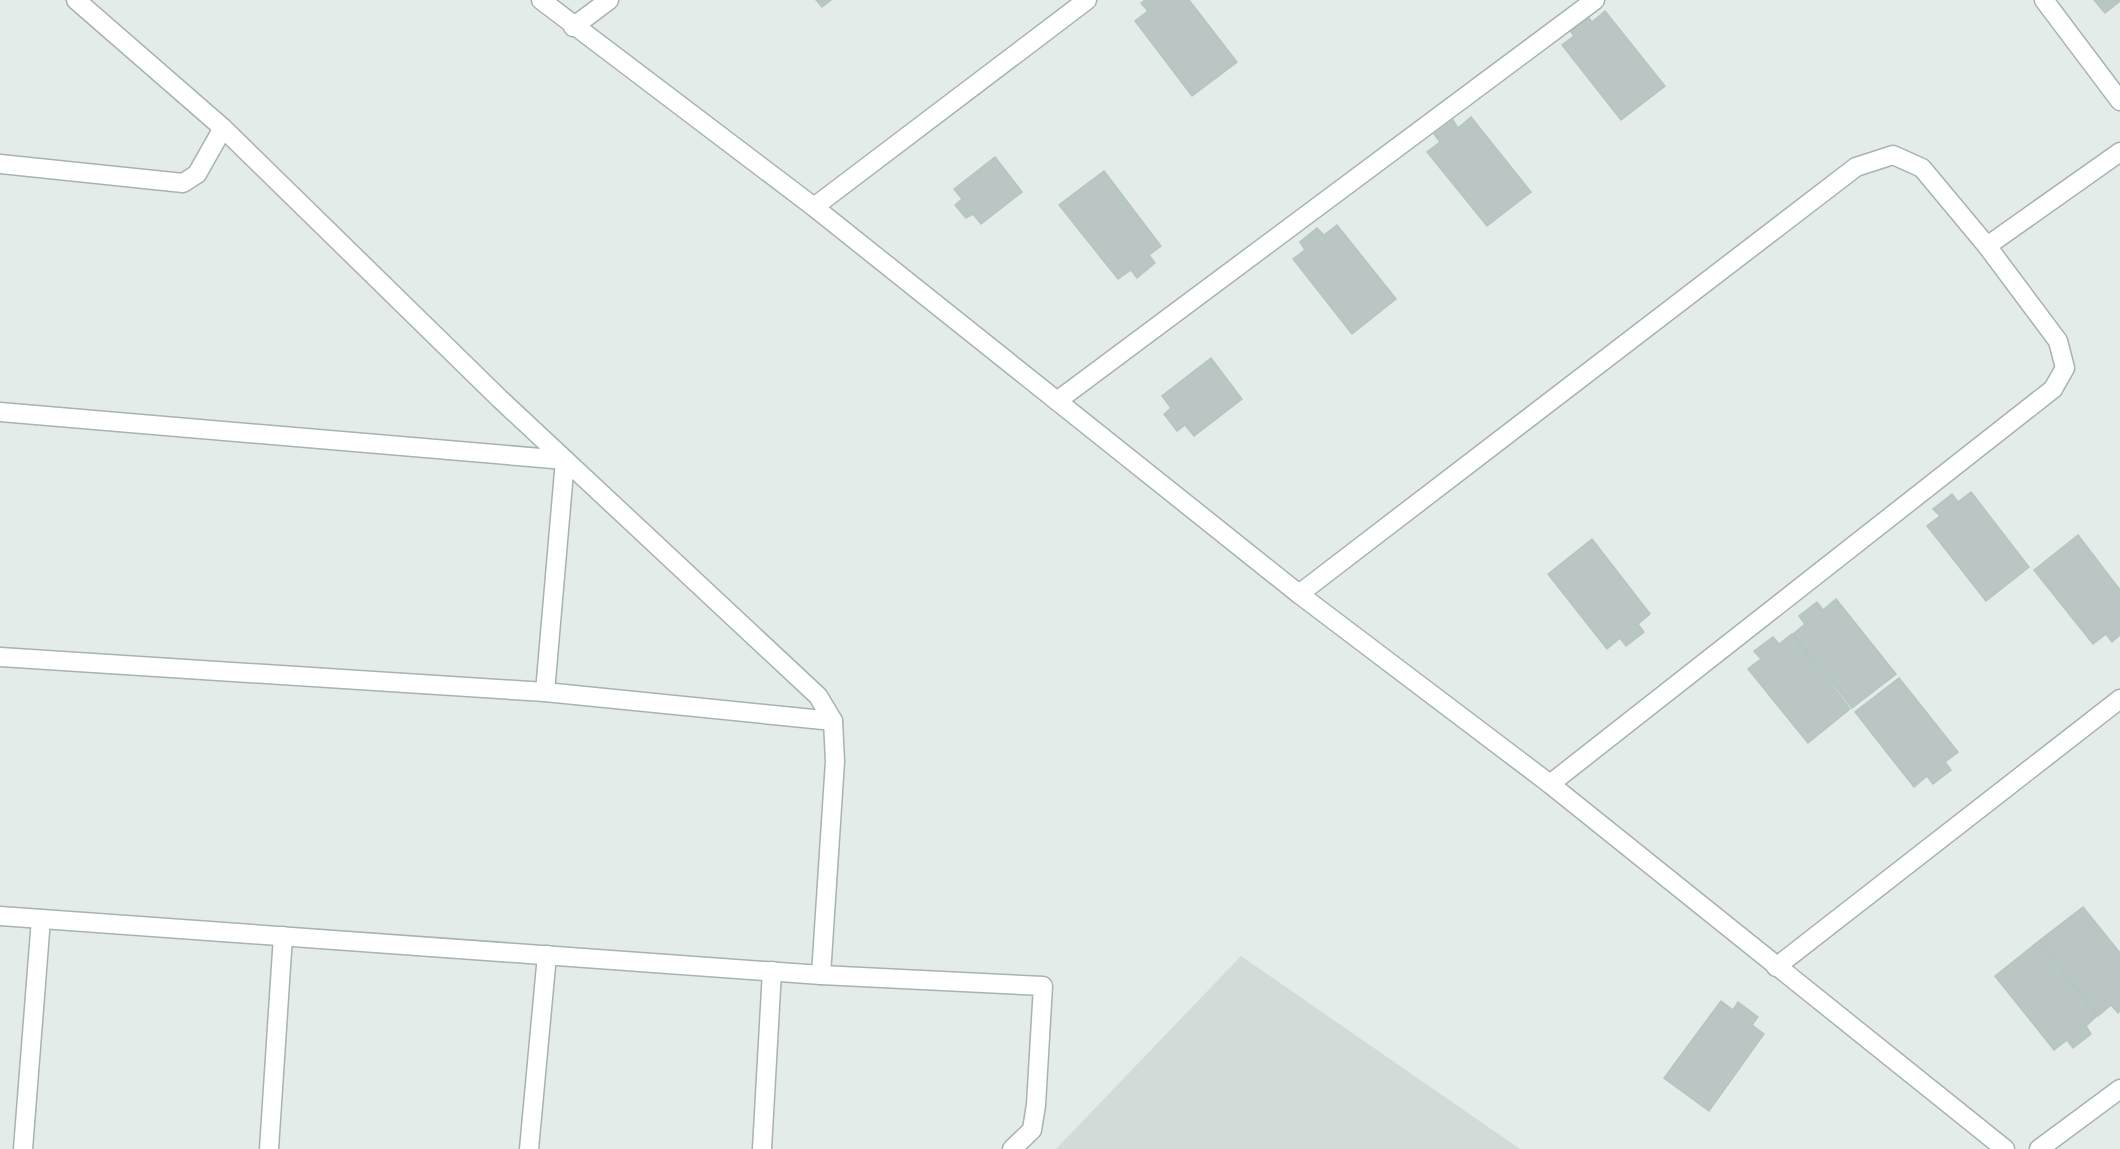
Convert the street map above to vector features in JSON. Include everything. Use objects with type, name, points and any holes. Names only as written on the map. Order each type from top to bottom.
[{"type":"street","points":[[76,0],[223,128],[565,460],[818,696],[833,721],[835,761],[821,975]]},
{"type":"street","points":[[541,0],[573,27],[814,207],[1299,594],[1550,784],[2005,1149]]},
{"type":"street","points":[[573,27],[609,0]]},
{"type":"street","points":[[814,207],[1087,0]]},
{"type":"street","points":[[1057,401],[1595,0]]},
{"type":"street","points":[[2044,0],[2114,79],[2120,101]]},
{"type":"street","points":[[0,164],[183,183],[197,174],[223,128]]},
{"type":"street","points":[[1987,246],[2120,152]]},
{"type":"street","points":[[1299,594],[1857,167],[1893,155],[1922,168],[1987,246],[2058,341],[2066,368],[2053,389],[1550,784]]},
{"type":"street","points":[[0,412],[565,460]]},
{"type":"street","points":[[545,693],[565,460]]},
{"type":"street","points":[[0,657],[545,693],[833,721]]},
{"type":"street","points":[[1776,967],[2120,699]]},
{"type":"street","points":[[0,916],[821,975],[1043,986],[1036,1105],[1032,1130],[1012,1149]]},
{"type":"street","points":[[23,1149],[41,919]]},
{"type":"street","points":[[269,1149],[283,936]]},
{"type":"street","points":[[529,1149],[547,955]]},
{"type":"street","points":[[762,1149],[772,971]]},
{"type":"street","points":[[2039,1149],[2120,1089]]},
{"type":"shaded area","points":[[1241,956],[1520,1149],[1056,1149]]},
{"type":"building","points":[[816,0],[831,0],[822,7]]},
{"type":"building","points":[[1145,0],[1189,0],[1237,62],[1192,96],[1135,21],[1148,11],[1141,3]]},
{"type":"building","points":[[2094,0],[2120,0],[2120,1],[2105,13]]},
{"type":"building","points":[[1605,11],[1665,86],[1621,120],[1562,45],[1574,36],[1568,28],[1586,14],[1592,22]]},
{"type":"building","points":[[1471,117],[1531,192],[1487,226],[1427,152],[1440,142],[1434,134],[1453,120],[1458,128]]},
{"type":"building","points":[[995,157],[1022,192],[981,224],[973,214],[966,218],[955,205],[962,199],[954,189]]},
{"type":"building","points":[[1104,171],[1161,246],[1149,255],[1155,263],[1137,278],[1131,270],[1118,279],[1059,205]]},
{"type":"building","points":[[1337,225],[1396,299],[1352,334],[1293,259],[1305,250],[1300,242],[1317,228],[1324,235]]},
{"type":"building","points":[[1211,358],[1242,399],[1194,436],[1185,425],[1177,431],[1164,414],[1171,408],[1162,396]]},
{"type":"building","points":[[1971,492],[2029,567],[1986,601],[1927,526],[1940,516],[1933,509],[1952,494],[1958,502]]},
{"type":"building","points":[[2078,535],[2120,590],[2120,635],[2112,642],[2106,634],[2093,644],[2034,570]]},
{"type":"building","points":[[1592,539],[1650,614],[1638,624],[1644,632],[1626,646],[1620,638],[1607,649],[1548,574]]},
{"type":"building","points":[[1836,599],[1896,674],[1852,708],[1793,634],[1805,624],[1799,616],[1817,602],[1823,610]]},
{"type":"building","points":[[1792,634],[1850,709],[1808,743],[1748,669],[1761,659],[1754,651],[1773,637],[1779,644]]},
{"type":"building","points":[[1899,678],[1958,752],[1945,762],[1951,770],[1933,784],[1927,776],[1914,787],[1855,712]]},
{"type":"building","points":[[2083,907],[2120,953],[2120,1011],[2118,1013],[2111,1005],[2098,1016],[2039,941]]},
{"type":"building","points":[[2039,941],[2097,1016],[2086,1026],[2091,1034],[2073,1048],[2067,1040],[2054,1050],[1995,976]]},
{"type":"building","points":[[1721,1001],[1733,1010],[1738,1002],[1758,1017],[1752,1025],[1764,1034],[1709,1111],[1664,1078]]}]
